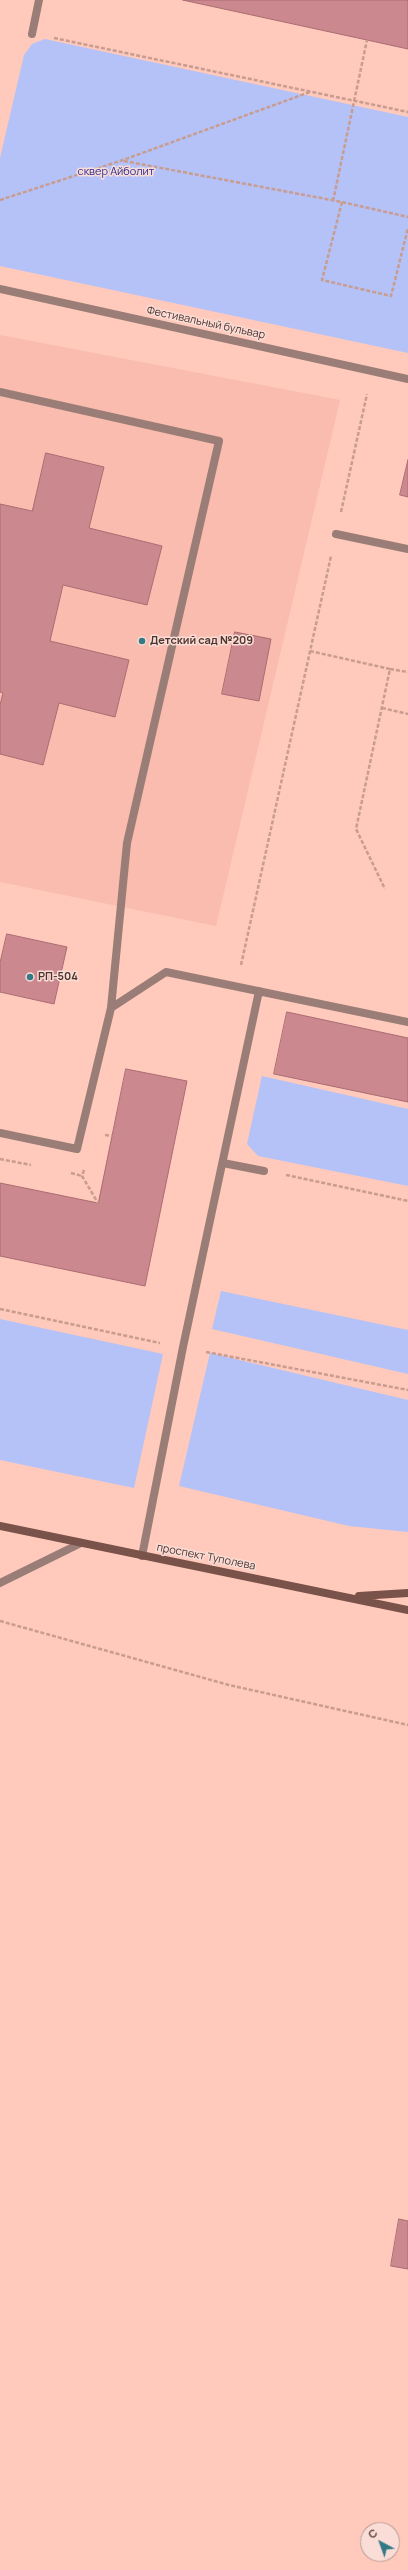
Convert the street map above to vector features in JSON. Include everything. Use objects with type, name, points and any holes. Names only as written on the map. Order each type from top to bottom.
[{"type":"main road","name":"проспект Туполева","points":[[0,1526],[408,1610]]},
{"type":"main road","points":[[348,1597],[408,1593]]},
{"type":"street","points":[[32,34],[39,0]]},
{"type":"street","name":"Фестивальный бульвар","points":[[0,289],[408,379]]},
{"type":"street","points":[[0,392],[218,441],[127,843],[111,1008],[77,1149],[0,1133]]},
{"type":"street","points":[[336,534],[408,548]]},
{"type":"street","points":[[111,1008],[166,972],[408,1022]]},
{"type":"street","points":[[142,1556],[183,1347],[259,991]]},
{"type":"street","points":[[223,1163],[264,1171]]},
{"type":"street","points":[[0,1583],[81,1543]]},
{"type":"path","points":[[32,34],[408,112]]},
{"type":"path","points":[[333,201],[367,40]]},
{"type":"path","points":[[0,200],[123,160],[310,92]]},
{"type":"path","points":[[123,160],[342,202],[408,217]]},
{"type":"path","points":[[342,202],[322,280],[391,296],[408,228]]},
{"type":"path","points":[[236,987],[372,371]]},
{"type":"path","points":[[310,651],[408,672]]},
{"type":"path","points":[[385,889],[356,829],[390,669]]},
{"type":"path","points":[[382,708],[408,714]]},
{"type":"path","points":[[264,1171],[408,1202]]},
{"type":"path","points":[[82,1176],[98,1203]]},
{"type":"path","points":[[0,1621],[229,1685],[408,1725]]},
{"type":"shaded area","name":"Детский сад №209","points":[[0,335],[340,400],[216,926],[0,882]]},
{"type":"green space","name":"сквер Айболит","points":[[45,39],[408,117],[408,353],[0,266],[0,158],[24,55],[32,44]]},
{"type":"green space","points":[[262,1076],[408,1109],[408,1186],[258,1156],[247,1144]]},
{"type":"green space","points":[[221,1291],[408,1330],[408,1374],[212,1329]]},
{"type":"green space","points":[[0,1319],[163,1354],[134,1488],[0,1460]]},
{"type":"green space","points":[[210,1353],[408,1400],[408,1532],[349,1526],[179,1486]]},
{"type":"building","points":[[183,0],[408,0],[408,49],[367,40]]},
{"type":"building","points":[[46,453],[104,467],[89,528],[162,546],[147,605],[63,585],[50,641],[129,660],[115,717],[59,703],[43,765],[0,754],[0,705],[3,693],[0,692],[0,504],[32,511]]},
{"type":"building","points":[[408,460],[408,497],[400,495]]},
{"type":"building","points":[[235,632],[271,639],[259,701],[222,694]]},
{"type":"building","name":"РП-504","points":[[7,934],[67,947],[54,1004],[0,992],[0,963]]},
{"type":"building","points":[[287,1012],[408,1038],[408,1102],[274,1074]]},
{"type":"building","points":[[126,1069],[187,1081],[145,1286],[0,1256],[0,1183],[98,1203]]},
{"type":"building","points":[[399,2219],[408,2221],[408,2269],[391,2266]]},
{"type":"place","name":"Детский сад №209","points":[[142,641]]},
{"type":"place","name":"РП-504","points":[[30,977]]}]
